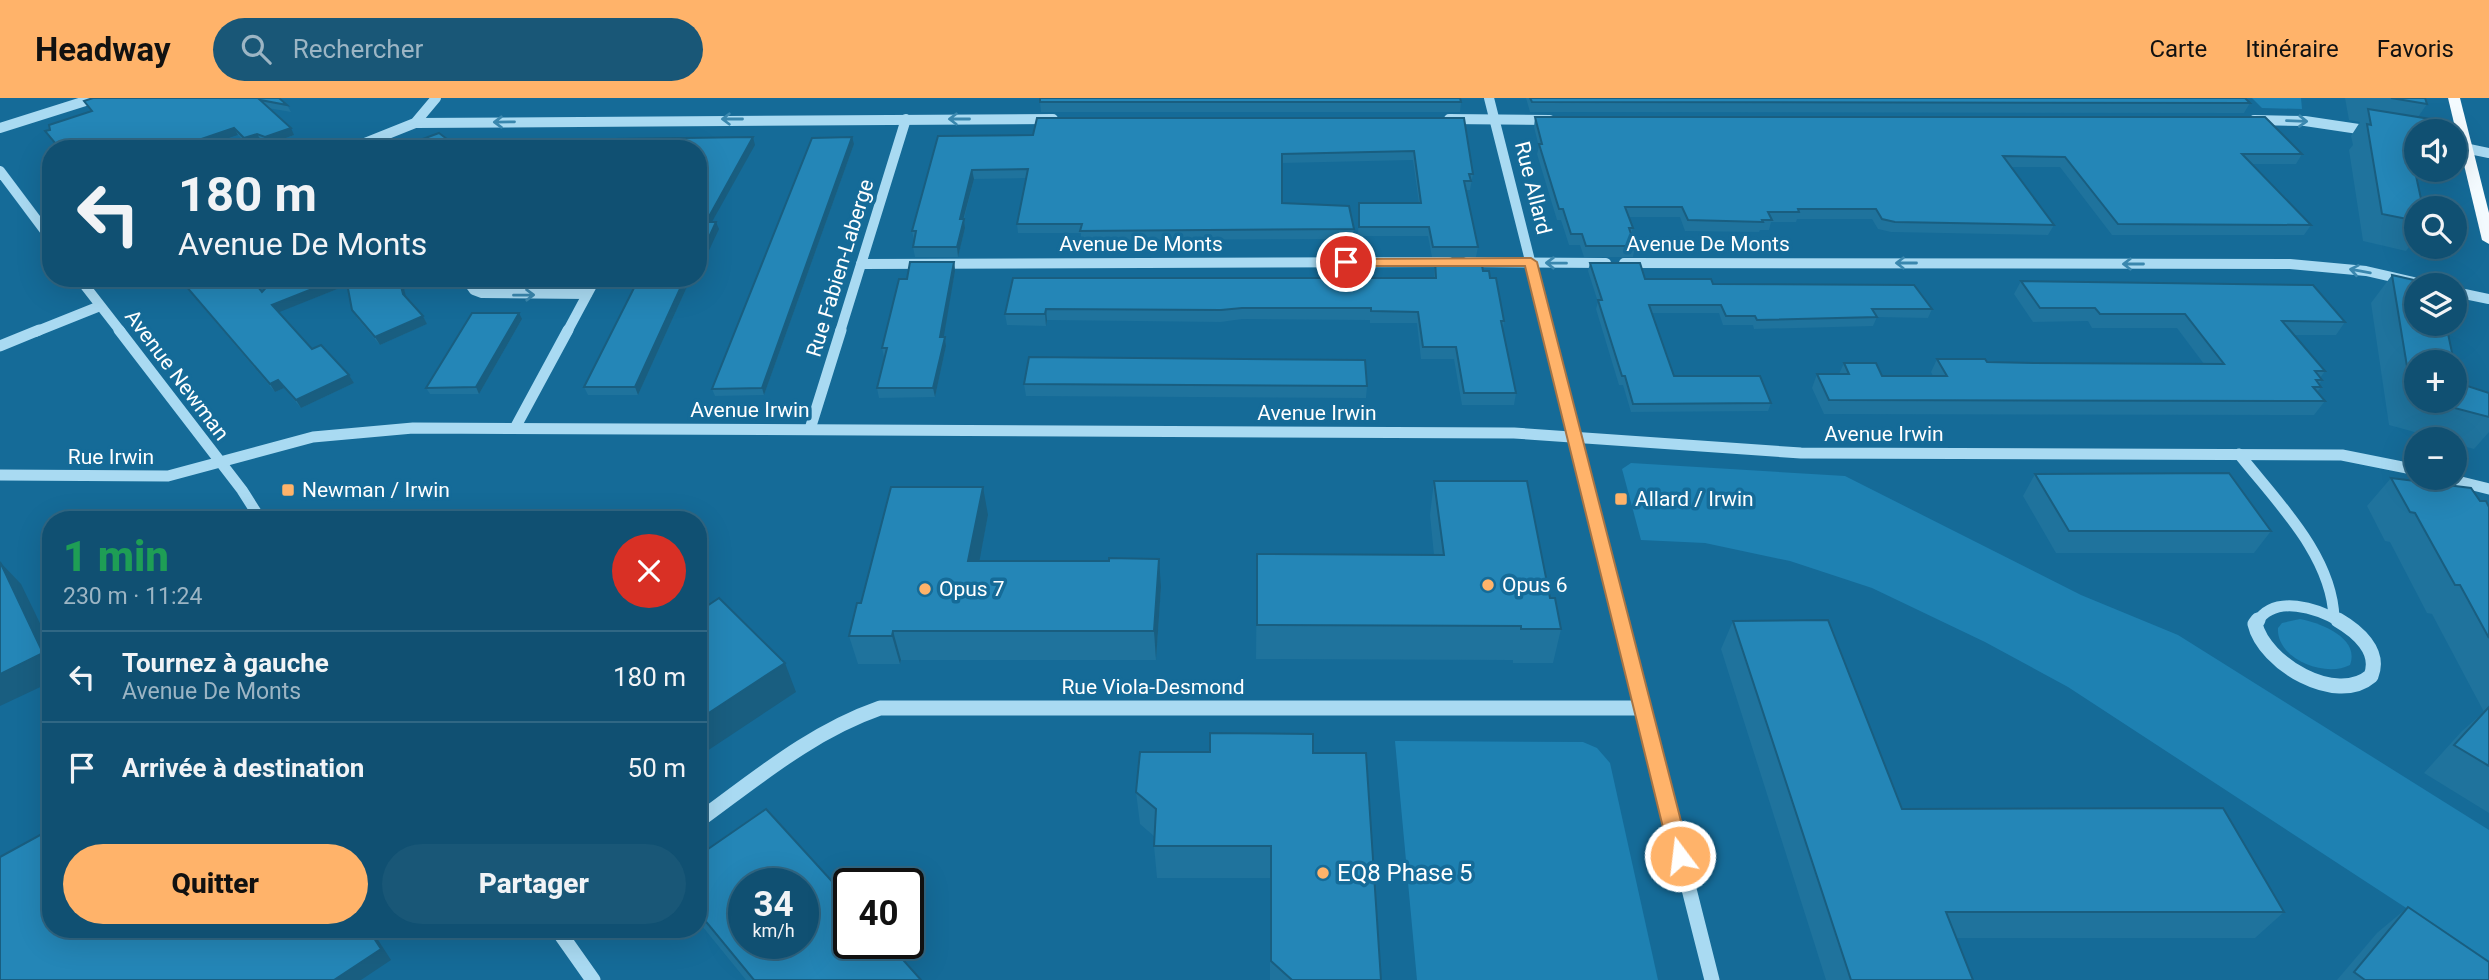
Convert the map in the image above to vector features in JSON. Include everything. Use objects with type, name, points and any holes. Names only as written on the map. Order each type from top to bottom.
[{"type":"main road","points":[[2454,98],[2457,119]]},
{"type":"main road","points":[[2467,168],[2489,240]]},
{"type":"street","points":[[0,128],[95,98]]},
{"type":"street","points":[[415,123],[436,98]]},
{"type":"street","name":"Rue Allard","points":[[1489,98],[1712,980]]},
{"type":"street","name":"Rue Fabien-Laberge","points":[[810,429],[906,119]]},
{"type":"street","points":[[372,140],[415,123],[1068,119]]},
{"type":"street","points":[[1445,119],[1557,120]]},
{"type":"street","points":[[2247,120],[2305,121],[2378,132]]},
{"type":"street","points":[[2467,149],[2489,153]]},
{"type":"street","points":[[0,171],[42,227]]},
{"type":"street","name":"Avenue De Monts","points":[[861,264],[2290,264],[2352,269],[2404,280]]},
{"type":"street","name":"Avenue Newman","points":[[86,287],[254,511]]},
{"type":"street","points":[[472,287],[482,293],[587,295]]},
{"type":"street","points":[[515,428],[591,287]]},
{"type":"street","points":[[2467,294],[2489,299]]},
{"type":"street","points":[[0,346],[100,306]]},
{"type":"street","name":"Avenue Irwin","points":[[219,462],[313,437],[364,431],[515,428],[1420,432],[1575,437],[1801,453],[2342,455],[2404,467]]},
{"type":"street","points":[[2239,454],[2298,532],[2324,572],[2334,597],[2334,618]]},
{"type":"street","name":"Rue Irwin","points":[[0,475],[168,477],[219,462]]},
{"type":"street","points":[[2467,484],[2489,489]]},
{"type":"street","points":[[2283,605],[2309,608],[2334,618],[2352,629],[2373,654],[2376,666],[2372,676],[2363,683],[2331,685],[2293,671],[2265,648],[2258,635],[2256,623],[2260,614],[2283,605]]},
{"type":"street","name":"Rue Viola-Desmond","points":[[707,815],[817,737],[852,716],[880,708],[1642,708]]},
{"type":"street","points":[[563,938],[593,980]]},
{"type":"shaded area","points":[[2252,98],[2301,98],[2302,109],[2262,108]]},
{"type":"shaded area","points":[[1631,463],[1845,476],[2081,595],[2178,635],[2489,830],[2489,962],[2068,687],[1985,642],[1872,588],[1790,561],[1705,543],[1641,540],[1622,469]]},
{"type":"shaded area","points":[[2300,619],[2337,633],[2349,647],[2352,655],[2350,665],[2328,669],[2304,663],[2293,657],[2279,639],[2278,628],[2282,623]]},
{"type":"shaded area","points":[[1395,741],[1583,742],[1597,748],[1610,763],[1658,980],[1417,980]]},
{"type":"building","points":[[93,98],[279,98],[287,105],[260,100],[291,128],[265,137],[257,134],[244,138],[234,128],[199,140],[52,140],[45,131],[50,130],[49,125],[92,111],[84,101]]},
{"type":"building","points":[[1040,98],[1460,98],[1461,102],[1040,102]]},
{"type":"building","points":[[1530,98],[2245,98],[2250,103],[1532,102]]},
{"type":"building","points":[[2391,98],[2425,98],[2427,104]]},
{"type":"building","points":[[2368,109],[2430,119],[2404,119],[2404,182],[2417,182],[2420,196],[2404,196],[2404,218],[2382,214],[2367,124],[2371,125]]},
{"type":"building","points":[[1535,117],[2265,117],[2302,154],[2242,154],[2311,225],[2118,224],[2065,157],[2003,156],[2054,225],[1895,222],[1882,219],[1876,209],[1798,209],[1799,212],[1768,212],[1772,220],[1762,220],[1763,222],[1688,220],[1682,207],[1625,207],[1633,228],[1629,228],[1635,246],[1586,246],[1582,234],[1571,234],[1563,209],[1559,209],[1539,144],[1542,144]]},
{"type":"building","points":[[1037,118],[1464,118],[1473,174],[1469,174],[1471,181],[1464,181],[1478,247],[1433,247],[1429,227],[1359,227],[1359,203],[1421,203],[1414,151],[1282,154],[1282,203],[1349,206],[1354,229],[1080,231],[1082,224],[1017,224],[1028,169],[972,170],[960,219],[964,219],[957,247],[913,247],[916,231],[912,231],[938,136],[1033,135]]},
{"type":"building","points":[[439,133],[448,140],[420,140]]},
{"type":"building","points":[[753,137],[707,220],[707,140],[548,140]]},
{"type":"building","points":[[852,137],[762,388],[712,389],[812,138]]},
{"type":"building","points":[[707,222],[716,222],[707,242]]},
{"type":"building","points":[[1435,260],[1481,260],[1483,271],[1489,271],[1490,278],[1496,278],[1504,321],[1501,321],[1516,393],[1464,393],[1456,347],[1423,347],[1418,312],[1371,311],[1371,308],[1242,308],[1046,309],[1045,314],[1005,314],[1013,278],[1436,278]]},
{"type":"building","points":[[910,262],[954,262],[940,337],[945,337],[933,388],[877,388],[887,348],[882,348],[899,279],[907,279]]},
{"type":"building","points":[[1590,263],[1640,263],[1645,279],[1711,279],[1713,284],[1914,285],[1932,309],[1872,309],[1877,317],[1757,320],[1755,316],[1726,316],[1721,305],[1649,305],[1674,376],[1760,376],[1771,403],[1633,404],[1598,300],[1602,300]]},
{"type":"building","points":[[2392,275],[2404,278],[2404,336],[2449,336],[2451,350],[2404,350]]},
{"type":"building","points":[[2021,281],[2313,285],[2345,322],[2282,321],[2325,371],[2315,371],[2322,380],[2316,380],[2321,387],[2313,387],[2325,401],[1829,400],[1817,374],[1849,374],[1844,363],[1876,363],[1882,376],[1947,376],[1937,359],[2034,363],[2224,364],[2185,314],[2100,314],[2095,308],[2040,308]]},
{"type":"building","points":[[187,287],[258,287],[262,292],[267,287],[317,287],[272,305],[312,349],[321,345],[349,375],[296,400],[278,380],[270,384]]},
{"type":"building","points":[[348,287],[401,287],[403,294],[423,316],[375,337],[352,310]]},
{"type":"building","points":[[634,287],[681,287],[635,387],[584,387]]},
{"type":"building","points":[[472,313],[519,313],[476,387],[426,388]]},
{"type":"building","points":[[1029,357],[1365,360],[1367,386],[1024,384]]},
{"type":"building","points":[[2467,386],[2489,393],[2489,417],[2467,411]]},
{"type":"building","points":[[2229,473],[2271,531],[2069,531],[2035,474]]},
{"type":"building","points":[[2391,478],[2404,480],[2404,490],[2471,488],[2480,501],[2486,501],[2489,507],[2489,638],[2460,585],[2455,585],[2415,513],[2410,512]]},
{"type":"building","points":[[1434,481],[1527,481],[1550,598],[1555,598],[1561,629],[1521,629],[1521,626],[1257,625],[1257,554],[1444,555]]},
{"type":"building","name":"Opus 7","points":[[891,487],[983,487],[968,561],[1159,559],[1154,631],[893,631],[892,636],[849,636],[857,603],[861,603]]},
{"type":"building","points":[[0,562],[42,653],[0,674]]},
{"type":"building","points":[[719,598],[785,663],[707,714],[707,606]]},
{"type":"building","points":[[1828,620],[1902,809],[2223,808],[2284,912],[1946,912],[1973,980],[1851,980],[1733,621]]},
{"type":"building","points":[[2489,707],[2489,766],[2454,745]]},
{"type":"building","name":"EQ8 Phase 5","points":[[1210,733],[1313,734],[1313,753],[1366,753],[1381,980],[1292,980],[1271,961],[1271,846],[1154,846],[1156,809],[1136,792],[1140,752],[1210,752]]},
{"type":"building","points":[[766,809],[833,882],[833,959],[902,959],[921,980],[754,980],[737,959],[819,959],[819,868],[728,868],[728,948],[707,923],[707,850]]},
{"type":"building","points":[[42,834],[42,938],[374,938],[381,949],[334,980],[0,980],[0,857]]},
{"type":"building","points":[[2408,907],[2489,962],[2489,980],[2365,980],[2354,972]]},
{"type":"place","name":"Newman / Irwin","points":[[288,490]]},
{"type":"place","name":"Allard / Irwin","points":[[1621,499]]},
{"type":"place","name":"Opus 6","points":[[1488,585]]},
{"type":"place","name":"Opus 7","points":[[925,589]]},
{"type":"place","name":"EQ8 Phase 5","points":[[1323,873]]},
{"type":"route","points":[[1346,262],[1531,262],[1680,856]]}]
